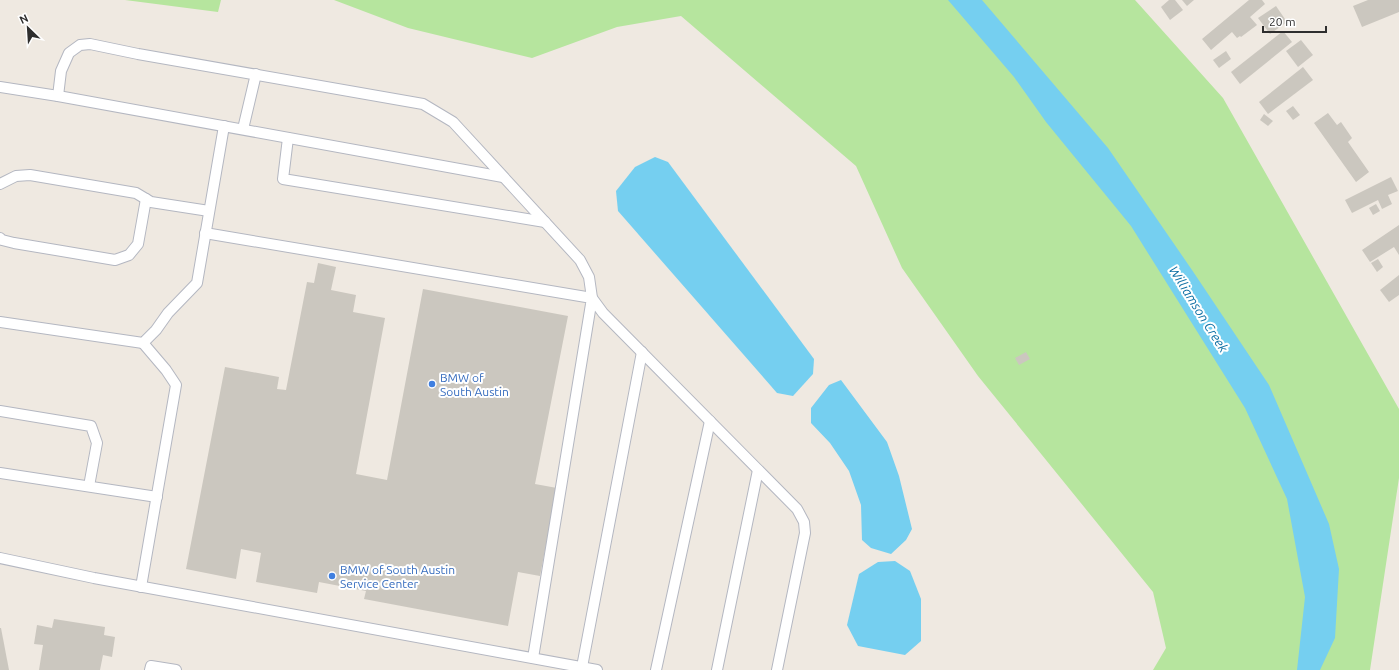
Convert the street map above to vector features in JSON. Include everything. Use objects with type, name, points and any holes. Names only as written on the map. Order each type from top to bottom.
[{"type":"lane","points":[[58,96],[61,71],[69,53],[80,45],[90,44],[138,54],[423,104],[453,122],[580,260],[589,277],[592,298],[533,658]]},
{"type":"lane","points":[[242,129],[256,74]]},
{"type":"lane","points":[[0,87],[58,96],[503,177]]},
{"type":"lane","points":[[143,343],[156,330],[168,313],[197,283],[224,126]]},
{"type":"lane","points":[[288,138],[283,179],[545,222]]},
{"type":"lane","points":[[0,184],[16,176],[30,175],[136,194],[151,202],[209,211]]},
{"type":"lane","points":[[0,238],[2,240],[14,243],[115,260],[129,255],[138,244],[146,199]]},
{"type":"lane","points":[[205,233],[592,298],[603,313],[797,509],[804,522],[805,533],[777,670]]},
{"type":"lane","points":[[0,322],[143,343],[166,370],[176,385],[141,587]]},
{"type":"lane","points":[[582,667],[642,352]]},
{"type":"lane","points":[[0,411],[91,426],[97,443],[88,486]]},
{"type":"lane","points":[[656,670],[710,421]]},
{"type":"lane","points":[[717,670],[758,470]]},
{"type":"lane","points":[[0,473],[157,497]]},
{"type":"lane","points":[[0,558],[141,587],[597,670]]},
{"type":"lane","points":[[150,670],[151,666],[176,670]]},
{"type":"green space","points":[[125,0],[221,0],[218,12]]},
{"type":"green space","points":[[334,0],[1135,0],[1223,98],[1399,409],[1399,478],[1370,670],[1153,670],[1166,648],[1153,592],[978,376],[902,268],[856,166],[681,16],[617,27],[532,58],[408,28]]},
{"type":"water","name":"Williamson Creek","points":[[948,0],[982,0],[1108,148],[1269,385],[1329,524],[1339,569],[1335,638],[1320,670],[1297,670],[1305,597],[1287,499],[1245,408],[1131,226],[1046,122],[1014,77]]},
{"type":"water","points":[[655,157],[668,162],[814,359],[813,374],[793,396],[777,393],[618,211],[616,191],[635,167]]},
{"type":"water","points":[[841,380],[887,442],[899,476],[912,529],[906,540],[891,554],[871,548],[862,540],[861,505],[849,471],[830,443],[811,423],[811,408],[829,385]]},
{"type":"water","points":[[895,561],[910,571],[921,599],[921,641],[905,655],[858,646],[847,625],[859,574],[878,562]]},
{"type":"building","points":[[1169,0],[1175,0],[1183,10],[1170,20],[1161,7]]},
{"type":"building","points":[[1182,0],[1194,0],[1187,6]]},
{"type":"building","points":[[1249,0],[1262,0],[1265,4],[1250,17],[1257,25],[1241,37],[1240,36],[1237,38],[1232,32],[1211,50],[1202,39]]},
{"type":"building","points":[[1368,0],[1399,0],[1399,12],[1362,27],[1353,6]]},
{"type":"building","points":[[1276,6],[1287,22],[1270,34],[1258,18]]},
{"type":"building","points":[[1283,31],[1292,42],[1240,84],[1231,72]]},
{"type":"building","points":[[1301,40],[1313,55],[1298,67],[1286,51]]},
{"type":"building","points":[[1226,51],[1231,59],[1219,68],[1213,60]]},
{"type":"building","points":[[1303,67],[1313,80],[1268,114],[1259,102]]},
{"type":"building","points":[[1293,106],[1300,115],[1293,120],[1286,111]]},
{"type":"building","points":[[1328,113],[1337,125],[1341,122],[1352,138],[1348,142],[1369,172],[1356,182],[1314,123]]},
{"type":"building","points":[[1264,114],[1273,121],[1268,126],[1260,120]]},
{"type":"building","points":[[1391,177],[1398,191],[1388,195],[1392,204],[1382,209],[1378,200],[1352,213],[1345,200]]},
{"type":"building","points":[[1376,204],[1380,211],[1373,215],[1369,208]]},
{"type":"building","points":[[1399,225],[1399,255],[1394,247],[1370,262],[1362,250]]},
{"type":"building","points":[[1378,259],[1383,267],[1377,272],[1371,263]]},
{"type":"building","points":[[318,263],[336,267],[331,290],[356,295],[353,312],[385,318],[356,474],[387,480],[423,289],[568,316],[535,484],[557,488],[540,576],[518,572],[508,626],[364,599],[366,591],[319,582],[317,593],[256,582],[261,553],[241,549],[236,579],[186,569],[225,367],[279,377],[277,389],[286,390],[307,282],[314,283]]},
{"type":"building","points":[[1399,275],[1399,295],[1389,302],[1380,290]]},
{"type":"building","points":[[1026,352],[1030,359],[1019,365],[1015,358]]},
{"type":"building","points":[[54,619],[105,627],[104,635],[115,637],[112,657],[103,655],[100,670],[39,670],[43,645],[34,644],[37,625],[52,628]]},
{"type":"building","points":[[1,628],[9,670],[0,670]]},
{"type":"place","name":"BMW of South Austin","points":[[432,384]]},
{"type":"place","name":"BMW of South Austin Service Center","points":[[332,576]]}]
